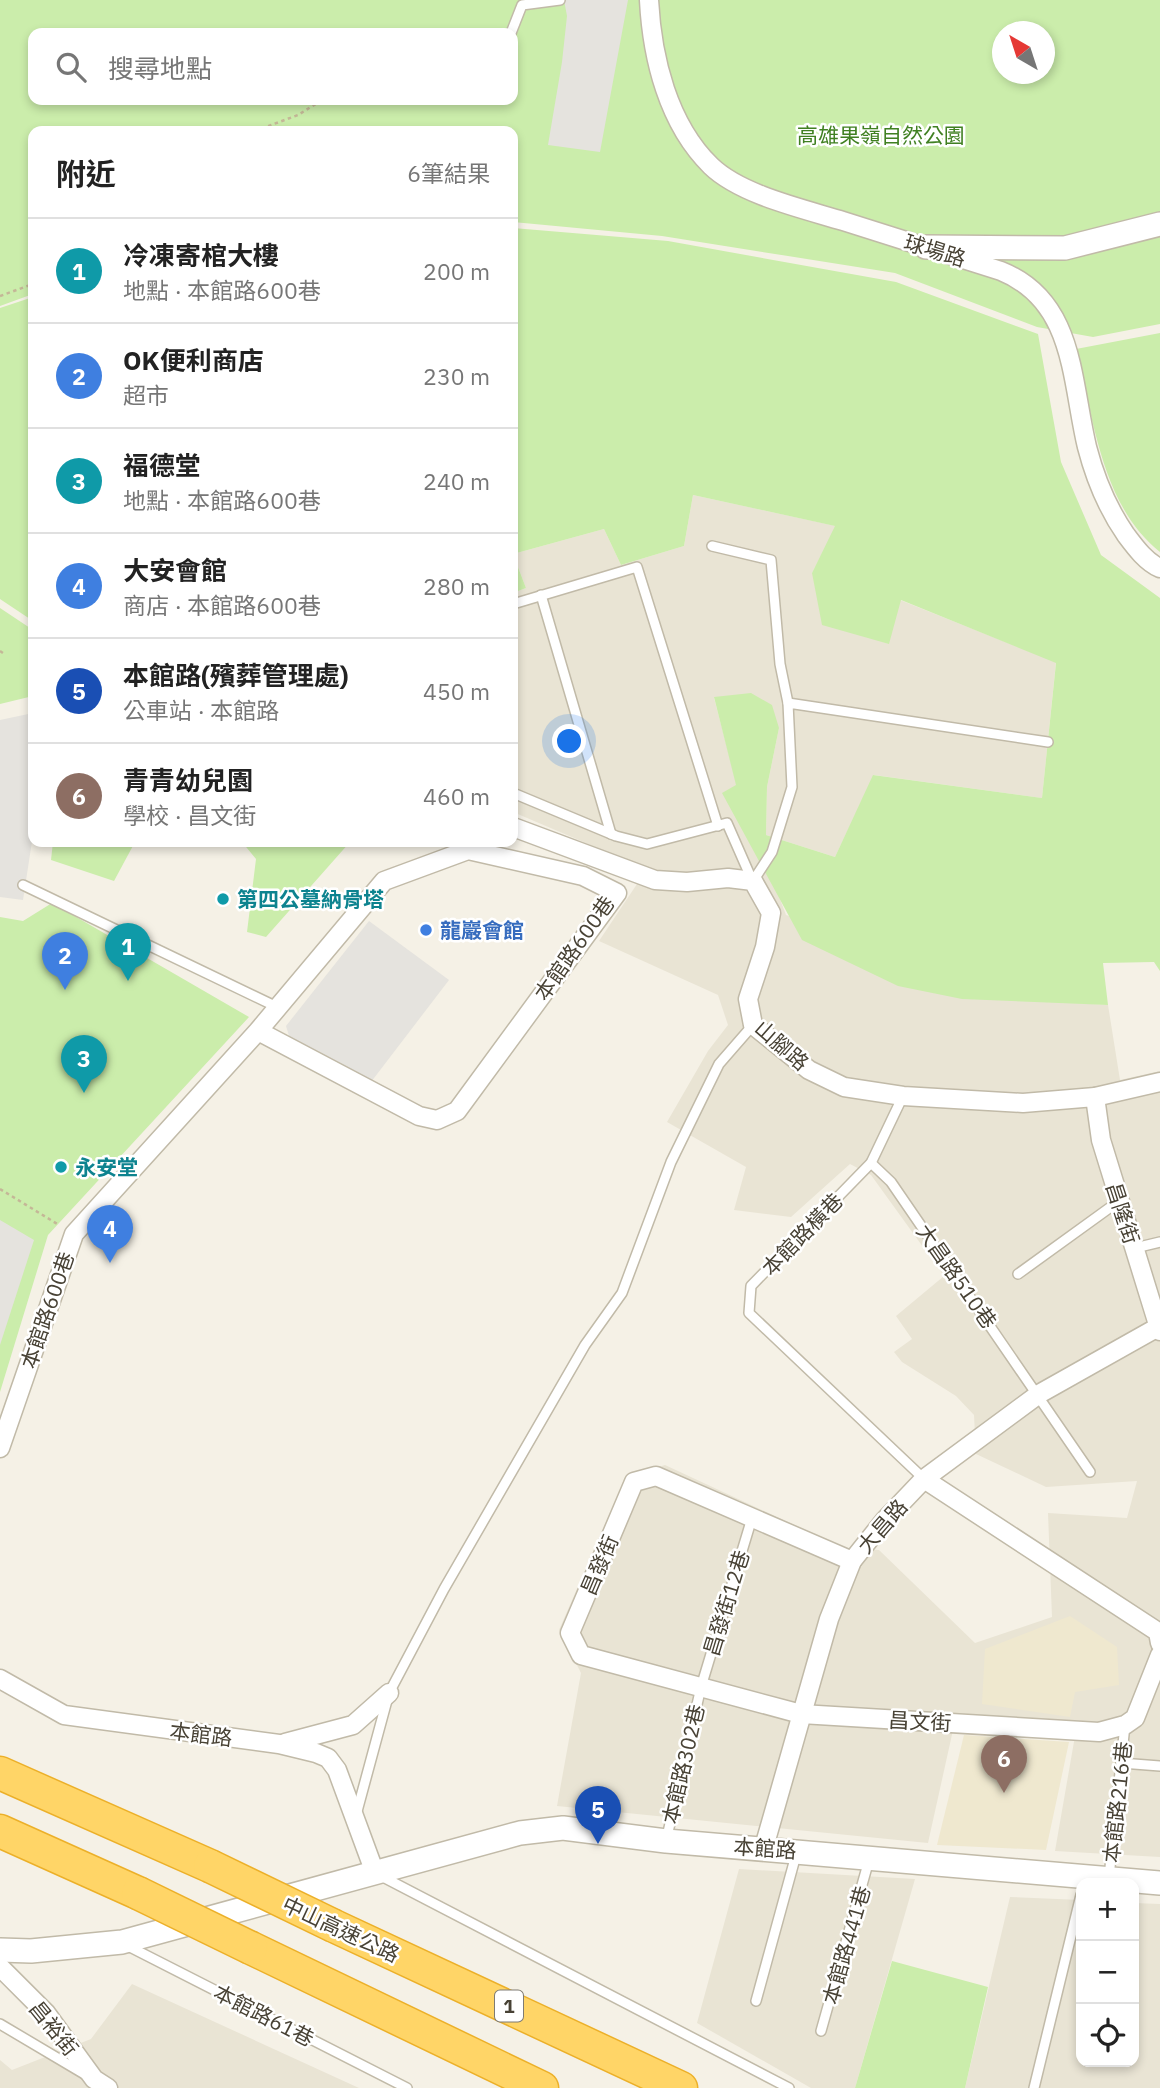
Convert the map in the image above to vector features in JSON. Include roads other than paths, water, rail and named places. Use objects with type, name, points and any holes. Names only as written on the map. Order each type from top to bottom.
[{"type":"highway","name":"中山高速公路","points":[[0,1773],[210,1866],[681,2088]]},
{"type":"highway","points":[[0,1831],[138,1893],[542,2088]]},
{"type":"street","name":"球場路","points":[[649,0],[650,23],[672,110],[691,141],[712,167],[741,185],[793,206],[1021,279],[1042,298],[1054,315],[1065,342],[1087,447],[1106,500],[1135,548],[1160,568]]},
{"type":"street","points":[[926,247],[1065,248],[1160,224]]},
{"type":"street","points":[[518,829],[655,880],[687,882],[728,877],[753,881]]},
{"type":"street","name":"本館路600巷","points":[[0,1448],[4,1418],[74,1234],[258,1031],[384,881],[468,850],[583,876],[617,893],[457,1111],[438,1120],[419,1116],[258,1031]]},
{"type":"street","name":"山腳路","points":[[753,881],[771,913],[765,947],[748,999],[752,1025],[809,1070],[844,1087],[903,1096],[1023,1103],[1095,1097],[1160,1082]]},
{"type":"street","name":"昌隆街","points":[[1095,1097],[1101,1140],[1159,1328]]},
{"type":"street","name":"大昌路","points":[[764,1847],[829,1619],[852,1562],[884,1521],[924,1479],[1038,1394],[1159,1328]]},
{"type":"street","name":"昌發街","points":[[801,1714],[581,1655],[570,1633],[634,1482],[656,1476],[852,1562]]},
{"type":"street","points":[[924,1479],[1159,1635]]},
{"type":"street","points":[[1125,1725],[1135,1718],[1160,1655]]},
{"type":"street","name":"本館路","points":[[0,1679],[64,1715],[279,1744],[328,1758],[337,1770],[354,1823],[375,1873]]},
{"type":"street","points":[[279,1744],[353,1725],[389,1693]]},
{"type":"street","name":"昌文街","points":[[801,1714],[1099,1732],[1125,1725]]},
{"type":"street","name":"本館路","points":[[0,1950],[31,1951],[122,1942],[520,1833],[563,1828],[666,1841],[798,1850],[1076,1881]]},
{"type":"street","name":"本館路","points":[[1139,1883],[1160,1883]]},
{"type":"street","name":"昌裕街","points":[[0,1967],[46,2013],[101,2084]]},
{"type":"lane","points":[[513,28],[523,2],[559,0]]},
{"type":"lane","points":[[712,546],[771,559],[780,664],[788,703],[792,787],[772,852],[753,881]]},
{"type":"lane","points":[[518,602],[637,567],[718,826]]},
{"type":"lane","points":[[541,595],[611,834]]},
{"type":"lane","points":[[788,703],[1048,742]]},
{"type":"lane","points":[[518,795],[611,834],[647,844],[727,824],[753,881]]},
{"type":"lane","points":[[23,885],[277,1007]]},
{"type":"lane","points":[[354,1823],[389,1693],[444,1589],[572,1368],[622,1293],[677,1150],[719,1064],[752,1025]]},
{"type":"lane","name":"本館路橫巷","points":[[903,1096],[871,1163],[751,1286],[749,1313],[924,1479]]},
{"type":"lane","name":"大昌路510巷","points":[[871,1163],[891,1182],[1090,1472]]},
{"type":"lane","points":[[1018,1274],[1119,1201]]},
{"type":"lane","points":[[1135,1248],[1160,1242]]},
{"type":"lane","name":"昌發街12巷","points":[[701,1687],[752,1518]]},
{"type":"lane","name":"本館路302巷","points":[[666,1841],[701,1687]]},
{"type":"lane","name":"本館路216巷","points":[[1091,1878],[1121,1763],[1125,1725]]},
{"type":"lane","points":[[1121,1763],[1160,1766]]},
{"type":"lane","points":[[756,2001],[798,1850]]},
{"type":"lane","name":"本館路441巷","points":[[821,2031],[870,1858]]},
{"type":"lane","points":[[375,1873],[789,2088]]},
{"type":"lane","name":"本館路216巷","points":[[1034,2088],[1076,1934]]},
{"type":"lane","name":"本館路61巷","points":[[122,1942],[407,2088]]},
{"type":"lane","points":[[0,2024],[101,2084]]},
{"type":"place","name":"第四公墓納骨塔","points":[[223,899]]},
{"type":"place","name":"龍巖會館","points":[[426,930]]},
{"type":"place","name":"冷凍寄棺大樓","points":[[128,981]]},
{"type":"place","name":"OK便利商店","points":[[65,990]]},
{"type":"place","name":"福德堂","points":[[84,1093]]},
{"type":"place","name":"永安堂","points":[[61,1167]]},
{"type":"place","name":"大安會館","points":[[110,1263]]},
{"type":"place","name":"青青幼兒園","points":[[1004,1793]]},
{"type":"place","name":"本館路(殯葬管理處)","points":[[598,1844]]},
{"type":"park label","name":"高雄果嶺自然公園","points":[[881,135]]}]
